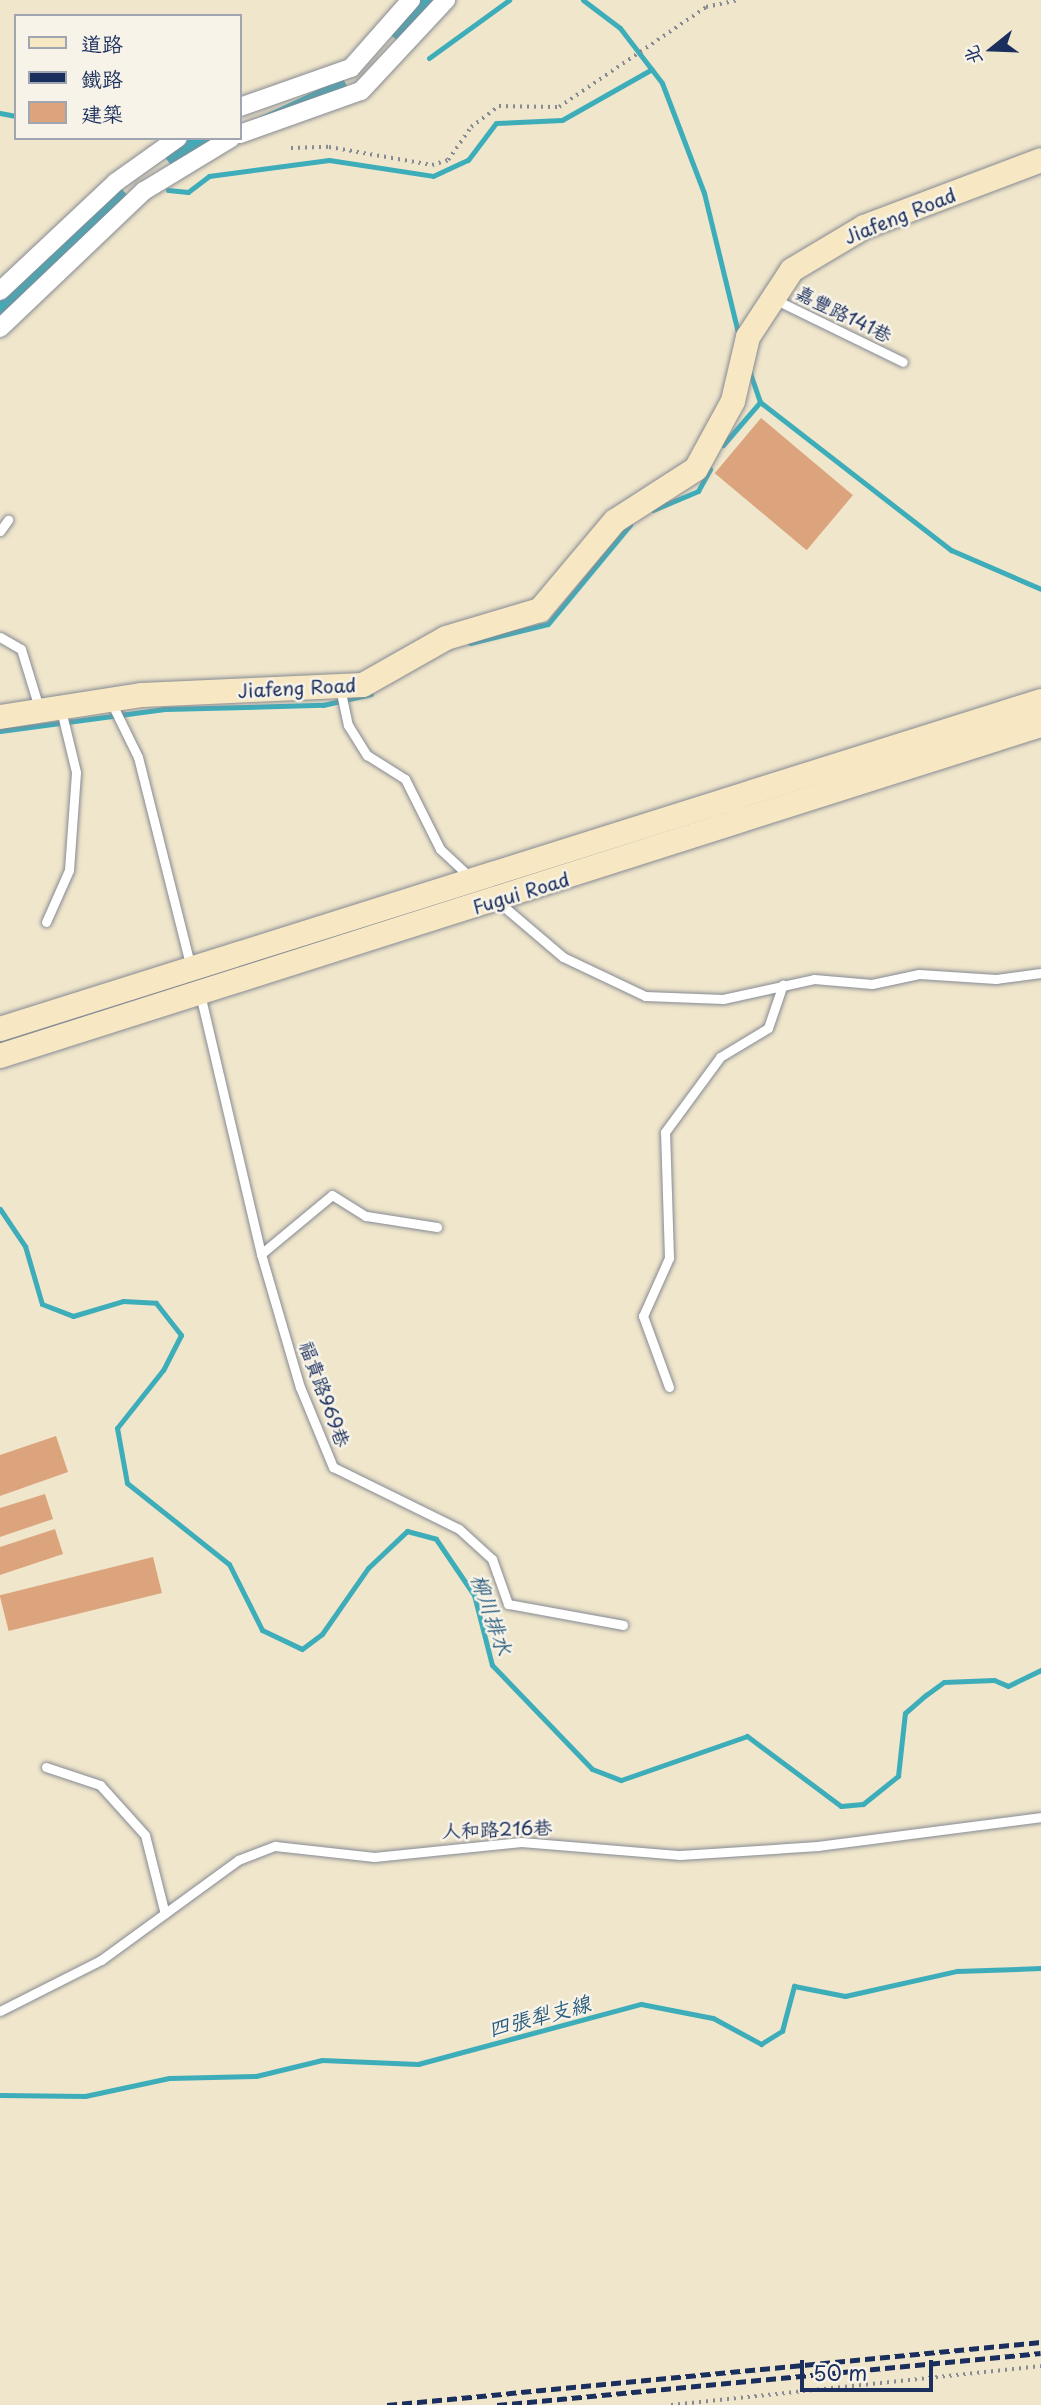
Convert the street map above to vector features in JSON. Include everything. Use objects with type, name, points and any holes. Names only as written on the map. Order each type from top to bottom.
[{"type":"street","points":[[242,106],[336,76],[364,55],[411,0]]},
{"type":"street","points":[[242,133],[349,98],[383,71],[446,0]]},
{"type":"street","points":[[364,55],[383,71]]},
{"type":"street","points":[[0,291],[138,166],[175,140]]},
{"type":"street","points":[[0,328],[153,185],[228,140]]},
{"type":"street","name":"Jiafeng Road","points":[[0,717],[111,702],[340,688],[378,678],[446,638],[540,610],[615,521],[686,480],[721,428],[748,337],[770,297],[805,260],[864,227],[1041,160]]},
{"type":"street","points":[[138,166],[153,185]]},
{"type":"street","name":"Fugui Road","points":[[0,1056],[472,879],[1041,701]]},
{"type":"street","name":"Fugui Road","points":[[0,1029],[196,983],[497,901],[1041,725]]},
{"type":"lane","name":"嘉豐路141巷","points":[[770,297],[903,362]]},
{"type":"lane","points":[[0,531],[8,520]]},
{"type":"lane","points":[[0,637],[20,649],[51,711],[76,772],[69,870],[46,922]]},
{"type":"lane","points":[[340,688],[348,725],[367,755],[405,779],[440,849],[563,957],[599,980],[645,996],[723,999],[783,984],[1041,973]]},
{"type":"lane","name":"福貴路969巷","points":[[111,702],[138,757],[261,1254],[300,1387],[333,1467],[459,1529],[492,1559],[508,1604],[623,1625]]},
{"type":"lane","points":[[668,1387],[643,1316],[668,1258],[665,1132],[720,1057],[768,1028],[783,984]]},
{"type":"lane","points":[[261,1254],[332,1195],[366,1216],[437,1227]]},
{"type":"lane","points":[[46,1767],[100,1785],[145,1835],[164,1914]]},
{"type":"lane","name":"人和路216巷","points":[[0,2011],[101,1960],[238,1860],[275,1846],[374,1857],[521,1842],[680,1855],[818,1846],[1041,1817]]},
{"type":"path","points":[[290,148],[341,148],[432,166],[448,160],[471,127],[499,106],[559,107],[706,7],[738,0]]},
{"type":"path","points":[[671,2405],[1041,2366]]},
{"type":"water","points":[[420,0],[438,0],[401,43],[389,34]]},
{"type":"water","points":[[343,78],[349,91],[250,137],[244,124]]},
{"type":"water","points":[[185,140],[214,140],[171,165],[162,154]]},
{"type":"water","points":[[119,186],[130,198],[0,320],[0,299]]},
{"type":"building","points":[[761,418],[853,495],[807,550],[715,473]]},
{"type":"building","points":[[56,1436],[68,1472],[0,1496],[0,1455]]},
{"type":"building","points":[[45,1494],[53,1519],[0,1537],[0,1508]]},
{"type":"building","points":[[55,1529],[63,1554],[0,1575],[0,1547]]},
{"type":"building","points":[[153,1557],[162,1593],[9,1631],[0,1595]]},
{"type":"waterway","points":[[429,58],[509,0]]},
{"type":"waterway","points":[[583,0],[620,28],[662,83],[704,193],[739,337]]},
{"type":"waterway","points":[[168,190],[188,192],[209,176],[329,160],[433,176],[468,160],[496,123],[562,120],[652,69]]},
{"type":"waterway","points":[[0,113],[14,116]]},
{"type":"waterway","points":[[749,370],[760,402]]},
{"type":"waterway","points":[[723,445],[760,402],[951,550],[1041,589]]},
{"type":"waterway","points":[[653,510],[698,491],[710,469]]},
{"type":"waterway","points":[[470,643],[548,624],[630,525]]},
{"type":"waterway","points":[[0,731],[165,709],[323,705],[371,694]]},
{"type":"waterway","name":"柳川排水","points":[[0,1209],[25,1246],[42,1304],[73,1316],[123,1301],[156,1303],[181,1335],[163,1370],[117,1428],[127,1483],[229,1564],[262,1630],[302,1649],[322,1634],[368,1568],[407,1531],[436,1539],[474,1595],[492,1665],[592,1769],[621,1780],[747,1736],[841,1806],[863,1804],[898,1776],[905,1713],[944,1682],[994,1680],[1008,1686],[1041,1670]]},
{"type":"waterway","name":"四張犁支線","points":[[0,2095],[85,2096],[169,2078],[256,2076],[322,2060],[418,2064],[641,2004],[713,2018],[761,2044],[782,2031],[794,1986],[845,1996],[957,1971],[1041,1968]]},
{"type":"railway","points":[[387,2405],[1041,2342]]},
{"type":"railway","points":[[497,2405],[1041,2353]]}]
